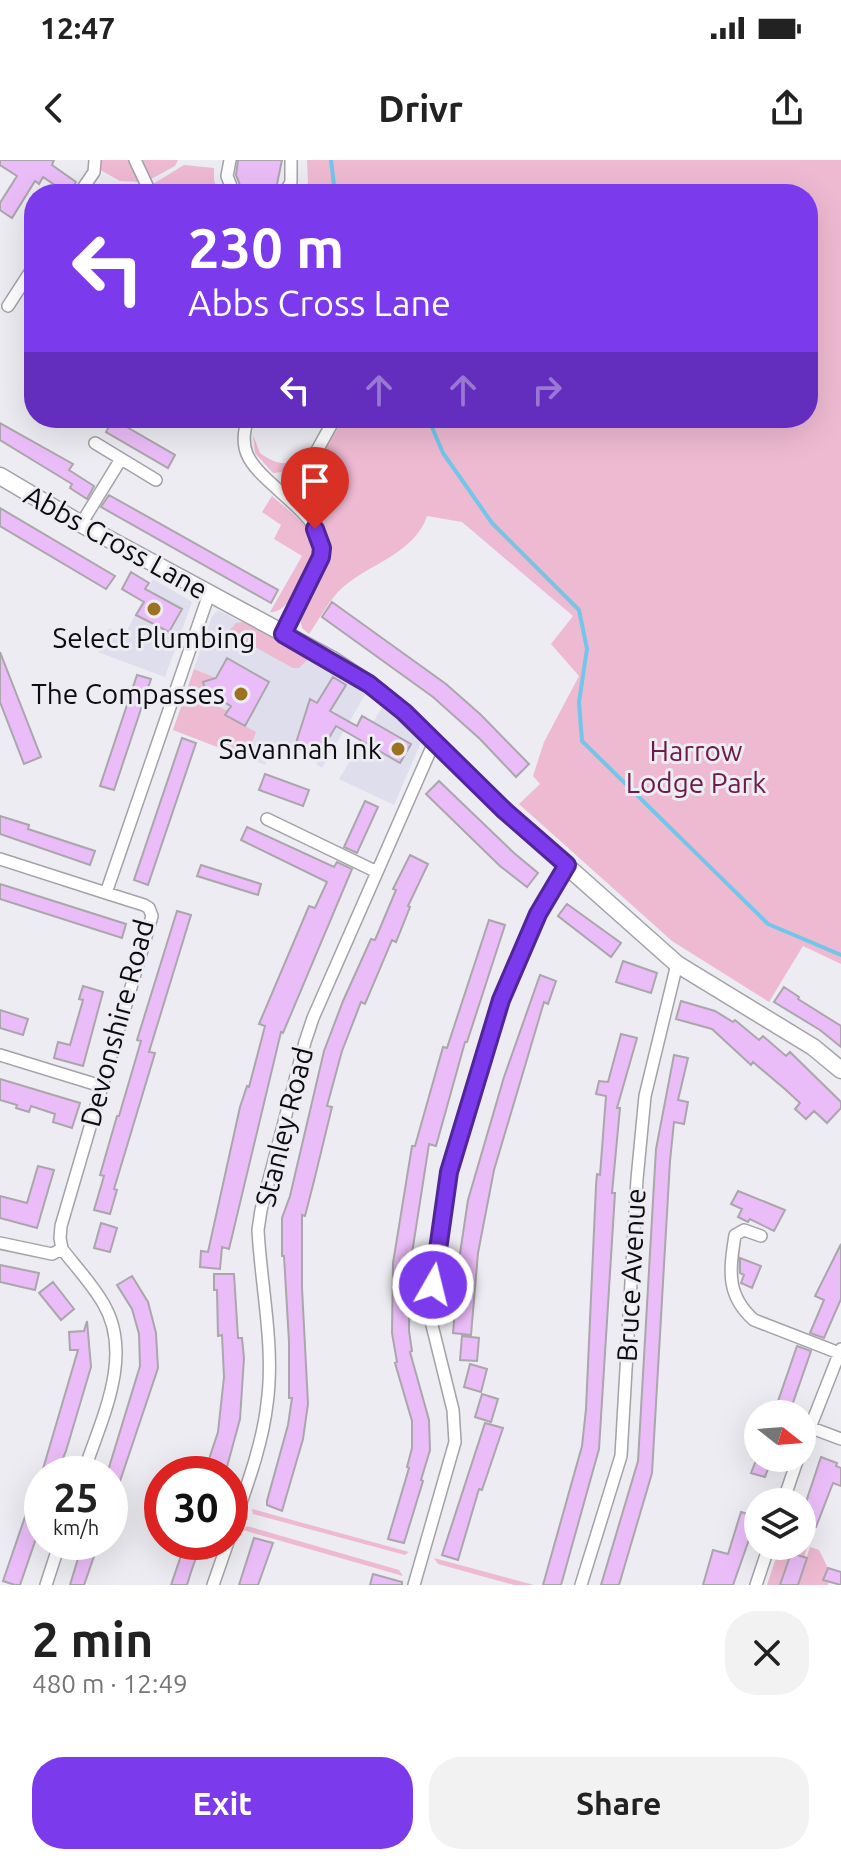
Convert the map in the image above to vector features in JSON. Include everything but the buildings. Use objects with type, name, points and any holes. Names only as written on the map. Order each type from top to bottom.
[{"type":"street","points":[[86,184],[94,172],[95,160]]},
{"type":"street","points":[[135,160],[146,184]]},
{"type":"street","points":[[230,160],[227,176],[230,184]]},
{"type":"street","points":[[290,184],[291,160]]},
{"type":"street","points":[[8,306],[24,281]]},
{"type":"street","points":[[246,428],[248,457],[315,529],[322,548],[312,578],[283,634]]},
{"type":"street","points":[[283,493],[310,463],[329,428]]},
{"type":"street","points":[[95,443],[156,480]]},
{"type":"street","points":[[81,524],[121,459]]},
{"type":"street","name":"Abbs Cross Lane","points":[[0,476],[369,684],[435,740],[505,811],[677,964],[813,1047],[841,1070]]},
{"type":"street","name":"Devonshire Road","points":[[62,1249],[61,1226],[152,916],[144,905],[106,893],[209,594]]},
{"type":"street","name":"Stanley Road","points":[[248,1478],[267,1404],[269,1371],[258,1230],[261,1210],[305,1042],[435,740]]},
{"type":"street","points":[[267,819],[377,872]]},
{"type":"street","points":[[0,859],[106,893]]},
{"type":"street","points":[[414,1585],[455,1442],[453,1410],[429,1313],[449,1172],[501,1000],[538,914],[567,865]]},
{"type":"street","name":"Bruce Avenue","points":[[581,1585],[621,1456],[637,1179],[645,1096],[677,964]]},
{"type":"street","points":[[0,1055],[101,1086]]},
{"type":"street","points":[[761,1236],[744,1230],[735,1235],[729,1272],[734,1292],[746,1314],[754,1320],[840,1351],[816,1410]]},
{"type":"street","points":[[0,1243],[52,1254],[62,1249],[103,1304],[113,1324],[116,1344],[113,1385],[89,1456]]},
{"type":"street","points":[[816,1430],[841,1439]]},
{"type":"street","points":[[46,1585],[54,1560]]},
{"type":"street","points":[[213,1585],[222,1560]]},
{"type":"street","points":[[756,1585],[764,1560]]},
{"type":"shaded area","points":[[153,579],[192,602],[165,677],[98,652],[109,628],[125,635]]},
{"type":"shaded area","points":[[218,610],[368,690],[322,768],[316,764],[318,760],[274,743],[265,765],[173,730],[212,616]]},
{"type":"shaded area","points":[[384,704],[421,742],[394,805],[339,779]]},
{"type":"green space","points":[[101,160],[129,160],[139,182],[120,181],[102,171],[99,168]]},
{"type":"green space","points":[[142,160],[178,160],[175,166],[151,179]]},
{"type":"green space","name":"Harrow Lodge Park","points":[[307,160],[841,160],[841,964],[803,946],[769,1002],[672,941],[519,804],[540,784],[533,776],[544,742],[579,676],[551,644],[573,616],[462,522],[427,516],[421,529],[402,549],[342,588],[309,634],[302,628],[299,613],[326,563],[330,562],[331,554],[327,552],[321,532],[303,504],[299,488],[338,428],[818,428],[818,184],[308,182]]},
{"type":"green space","points":[[184,165],[214,168],[215,184],[153,184]]},
{"type":"green space","points":[[253,435],[260,453],[280,463],[292,462],[310,449],[293,471],[273,473],[255,453]]},
{"type":"green space","points":[[272,496],[304,526],[312,537],[313,546],[302,583],[286,604],[278,611],[270,612],[302,556],[274,539],[281,525],[262,512]]},
{"type":"green space","points":[[243,622],[309,658],[299,668],[293,668],[228,632],[236,623]]},
{"type":"green space","points":[[194,669],[216,678],[203,682],[208,701],[228,711],[226,716],[256,732],[246,758],[173,730]]},
{"type":"green space","points":[[252,1509],[409,1552],[405,1555],[253,1514]]},
{"type":"green space","points":[[248,1526],[399,1570],[403,1576],[248,1531]]},
{"type":"green space","points":[[816,1549],[819,1550],[828,1568],[823,1580],[829,1582],[828,1585],[798,1585],[806,1560],[816,1560]]},
{"type":"green space","points":[[434,1558],[534,1585],[514,1585],[438,1564]]},
{"type":"green space","points":[[775,1560],[788,1560],[780,1585],[767,1585]]},
{"type":"waterway","points":[[331,160],[334,184]]},
{"type":"waterway","points":[[432,428],[443,453],[492,523],[579,610],[587,649],[579,702],[582,741],[768,924],[841,955]]},
{"type":"place","name":"Select Plumbing","points":[[154,609]]},
{"type":"place","name":"The Compasses","points":[[241,694]]},
{"type":"place","name":"Savannah Ink","points":[[398,749]]},
{"type":"route","points":[[315,529],[322,548],[321,557],[283,634],[331,659],[404,712],[505,811],[567,865],[538,914],[501,1000],[449,1172],[433,1285]]}]
